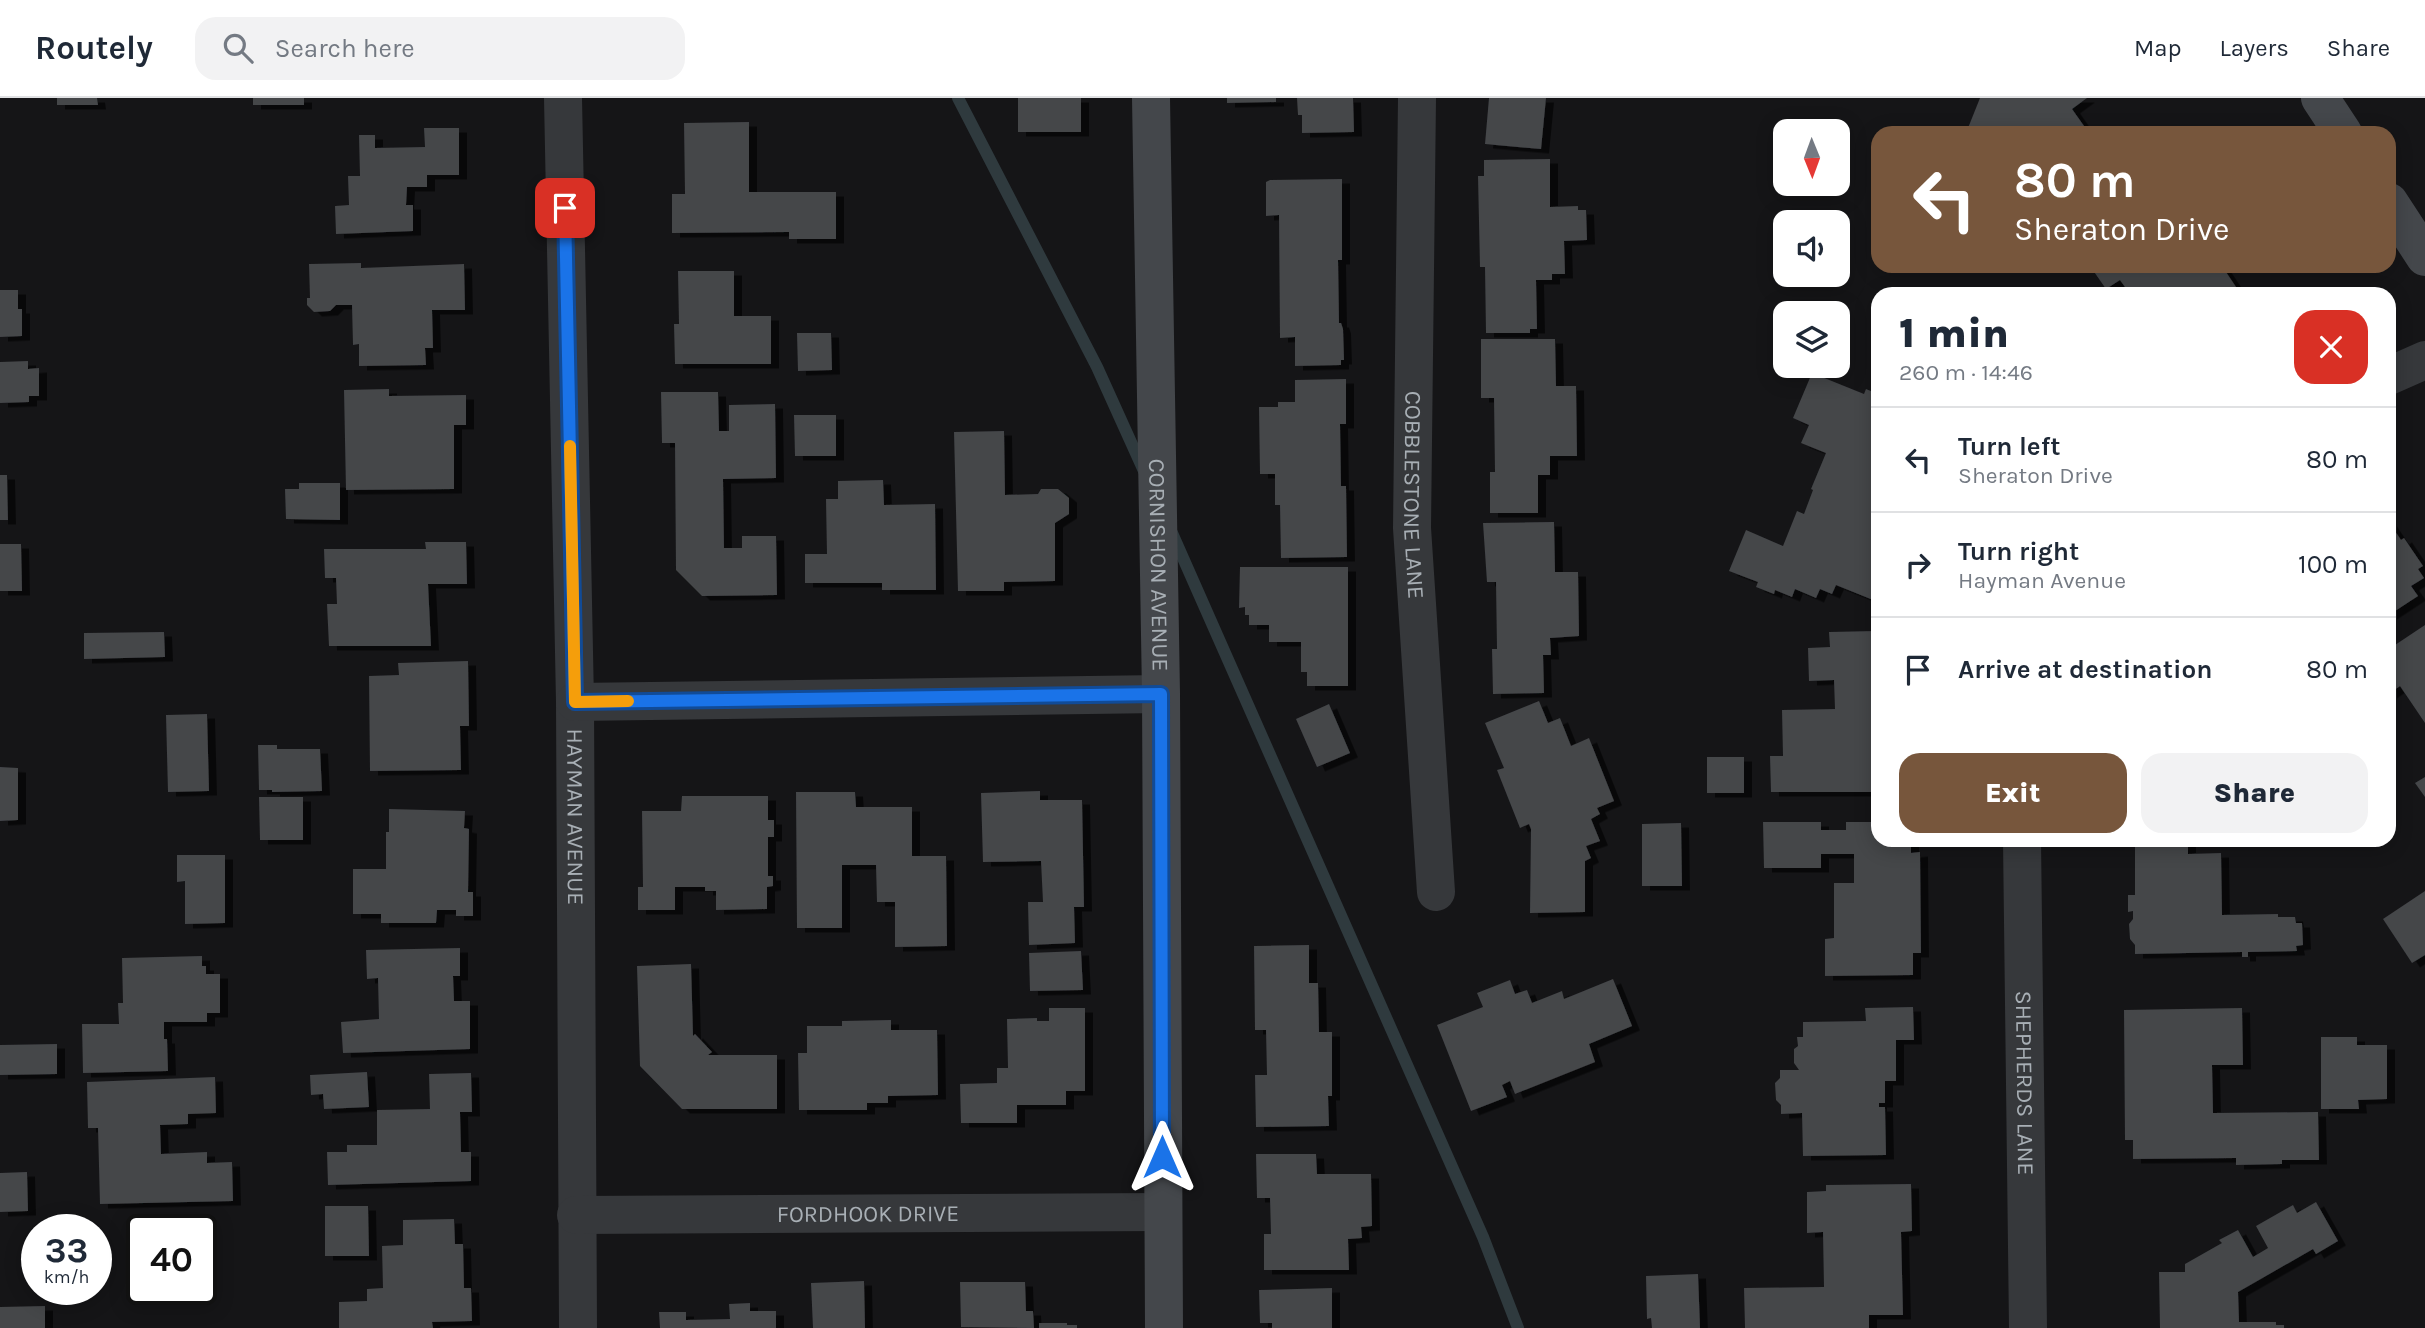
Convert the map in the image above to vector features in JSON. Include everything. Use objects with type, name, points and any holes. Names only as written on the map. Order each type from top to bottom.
[{"type":"street","name":"HAYMAN AVENUE","points":[[563,98],[575,702],[578,1328]]},
{"type":"street","name":"CORNISHON AVENUE","points":[[1151,98],[1161,694],[1164,1328]]},
{"type":"street","name":"COBBLESTONE LANE","points":[[1417,98],[1412,528],[1436,892]]},
{"type":"street","points":[[2320,98],[2338,126]]},
{"type":"street","points":[[2396,213],[2425,257]]},
{"type":"street","points":[[2396,373],[2425,360]]},
{"type":"street","points":[[575,702],[1161,694]]},
{"type":"street","name":"SHEPHERDS LANE","points":[[2022,847],[2028,1328]]},
{"type":"street","name":"FORDHOOK DRIVE","points":[[576,1215],[1162,1212]]},
{"type":"building","points":[[57,98],[97,98],[98,105],[57,105]]},
{"type":"building","points":[[253,98],[304,98],[304,105],[253,105]]},
{"type":"building","points":[[1018,98],[1081,98],[1081,132],[1018,132]]},
{"type":"building","points":[[1227,98],[1276,98],[1276,102],[1227,103]]},
{"type":"building","points":[[1297,98],[1353,98],[1354,132],[1302,133],[1302,115],[1298,115]]},
{"type":"building","points":[[1489,98],[1546,98],[1541,149],[1485,144]]},
{"type":"building","points":[[1980,98],[2087,98],[2072,109],[2084,126],[1969,126]]},
{"type":"building","points":[[749,122],[749,192],[836,192],[836,239],[789,239],[789,232],[672,233],[672,194],[685,194],[684,123]]},
{"type":"building","points":[[424,128],[459,128],[459,175],[427,175],[427,187],[407,187],[406,205],[413,205],[413,231],[336,234],[335,206],[349,205],[348,176],[360,176],[359,135],[375,135],[375,148],[425,147]]},
{"type":"building","points":[[1550,159],[1550,207],[1578,206],[1578,210],[1586,210],[1587,240],[1564,241],[1565,274],[1552,274],[1552,280],[1536,280],[1537,329],[1530,329],[1530,333],[1486,333],[1485,267],[1480,267],[1478,176],[1484,176],[1484,160]]},
{"type":"building","points":[[1342,179],[1342,260],[1338,260],[1339,323],[1343,329],[1344,360],[1341,360],[1341,365],[1295,366],[1295,337],[1280,338],[1279,215],[1266,216],[1266,182]]},
{"type":"building","points":[[361,263],[361,268],[464,264],[465,310],[432,310],[433,348],[425,348],[426,365],[359,366],[359,344],[353,345],[352,305],[336,305],[330,311],[314,312],[307,305],[307,298],[310,298],[309,264]]},
{"type":"building","points":[[678,271],[734,271],[734,316],[771,316],[771,364],[675,364],[674,324],[679,324]]},
{"type":"building","points":[[2095,273],[2227,273],[2236,287],[2125,287],[2120,280],[2105,287]]},
{"type":"building","points":[[0,290],[18,290],[18,309],[22,309],[22,336],[0,337]]},
{"type":"building","points":[[797,333],[831,333],[832,370],[798,371]]},
{"type":"building","points":[[1481,339],[1555,339],[1556,386],[1576,386],[1577,456],[1550,456],[1550,475],[1538,475],[1538,513],[1490,513],[1490,472],[1495,472],[1494,398],[1481,398]]},
{"type":"building","points":[[28,361],[28,369],[39,368],[39,396],[29,396],[29,402],[0,403],[0,362]]},
{"type":"building","points":[[1810,378],[1824,378],[1864,394],[1866,389],[1871,391],[1871,599],[1836,585],[1832,594],[1820,589],[1816,598],[1795,589],[1792,597],[1775,590],[1774,594],[1756,587],[1758,582],[1729,571],[1746,530],[1783,546],[1797,511],[1804,514],[1826,453],[1801,443],[1809,425],[1793,418]]},
{"type":"building","points":[[1346,379],[1346,424],[1340,424],[1341,486],[1346,486],[1347,557],[1281,558],[1280,505],[1275,505],[1275,474],[1260,474],[1259,407],[1278,407],[1278,402],[1295,402],[1295,380]]},
{"type":"building","points":[[389,389],[389,396],[466,395],[466,425],[454,425],[454,489],[346,490],[344,390]]},
{"type":"building","points":[[661,392],[718,392],[719,431],[729,431],[729,405],[775,404],[776,478],[723,479],[724,548],[742,548],[742,536],[776,536],[777,595],[702,596],[676,570],[675,443],[662,443]]},
{"type":"building","points":[[794,415],[836,415],[836,456],[795,456]]},
{"type":"building","points":[[1004,431],[1005,495],[1038,494],[1041,489],[1058,489],[1069,498],[1069,514],[1055,523],[1055,581],[1004,582],[1004,591],[958,591],[954,432]]},
{"type":"building","points":[[0,475],[7,475],[8,520],[0,520]]},
{"type":"building","points":[[883,480],[884,505],[935,504],[936,590],[882,590],[882,583],[805,583],[805,554],[827,554],[826,499],[838,499],[838,481]]},
{"type":"building","points":[[299,483],[340,483],[340,520],[286,519],[285,489],[299,489]]},
{"type":"building","points":[[1554,522],[1555,572],[1578,572],[1579,636],[1550,638],[1551,655],[1543,655],[1544,693],[1493,694],[1492,649],[1497,649],[1496,582],[1487,582],[1483,523]]},
{"type":"building","points":[[2396,532],[2401,540],[2404,538],[2423,566],[2418,569],[2424,578],[2411,586],[2418,596],[2396,610]]},
{"type":"building","points":[[425,542],[466,542],[467,584],[428,584],[431,646],[329,646],[327,604],[337,604],[336,578],[325,578],[324,549],[426,549]]},
{"type":"building","points":[[0,544],[21,544],[22,591],[0,591]]},
{"type":"building","points":[[1240,567],[1348,567],[1348,686],[1307,686],[1307,672],[1301,672],[1301,642],[1269,642],[1269,625],[1249,625],[1249,615],[1245,615],[1245,607],[1239,608]]},
{"type":"building","points":[[2425,625],[2425,723],[2400,686],[2396,689],[2396,644]]},
{"type":"building","points":[[1871,631],[1871,792],[1771,792],[1770,756],[1783,756],[1782,710],[1835,709],[1834,680],[1809,681],[1808,648],[1830,647],[1829,632]]},
{"type":"building","points":[[164,632],[165,657],[84,659],[84,633]]},
{"type":"building","points":[[468,661],[469,726],[460,726],[461,770],[370,771],[369,676],[399,675],[398,663]]},
{"type":"building","points":[[1539,701],[1548,723],[1560,718],[1571,746],[1589,738],[1614,801],[1597,808],[1600,814],[1591,819],[1600,841],[1586,846],[1591,858],[1585,861],[1585,912],[1530,913],[1531,829],[1529,824],[1520,828],[1497,770],[1504,768],[1485,723]]},
{"type":"building","points":[[1329,704],[1350,753],[1317,767],[1296,719]]},
{"type":"building","points":[[207,714],[209,791],[168,792],[166,715]]},
{"type":"building","points":[[258,745],[277,745],[277,749],[320,749],[322,791],[259,790]]},
{"type":"building","points":[[1707,757],[1744,757],[1744,793],[1707,793]]},
{"type":"building","points":[[0,767],[18,768],[18,820],[0,821]]},
{"type":"building","points":[[2425,777],[2425,797],[2415,783]]},
{"type":"building","points":[[1040,791],[1040,800],[1082,800],[1084,907],[1074,907],[1075,943],[1029,945],[1028,902],[1043,902],[1041,861],[983,862],[981,793]]},
{"type":"building","points":[[796,792],[855,792],[856,807],[912,807],[912,856],[946,856],[947,946],[895,947],[895,902],[877,902],[876,865],[842,865],[842,928],[797,928]]},
{"type":"building","points":[[682,796],[768,796],[768,820],[774,820],[774,837],[768,837],[768,876],[773,876],[773,886],[767,887],[767,909],[716,910],[716,891],[705,891],[705,887],[675,887],[675,910],[638,910],[638,887],[643,887],[642,811],[681,811]]},
{"type":"building","points":[[259,797],[303,797],[303,840],[260,840]]},
{"type":"building","points":[[389,809],[465,811],[464,828],[469,829],[468,892],[473,892],[473,916],[456,916],[456,910],[437,910],[436,923],[381,923],[381,914],[353,914],[353,869],[386,869]]},
{"type":"building","points":[[1763,822],[1821,822],[1821,830],[1846,830],[1846,822],[1871,822],[1871,847],[1911,847],[1911,853],[1920,852],[1921,953],[1913,953],[1913,975],[1825,976],[1825,939],[1834,938],[1834,883],[1854,883],[1854,854],[1821,854],[1821,868],[1764,868]]},
{"type":"building","points":[[1681,823],[1682,886],[1642,886],[1642,824]]},
{"type":"building","points":[[2135,847],[2188,847],[2188,854],[2221,853],[2222,915],[2278,914],[2278,917],[2295,917],[2296,923],[2302,923],[2303,945],[2296,946],[2297,951],[2248,952],[2248,957],[2242,957],[2242,952],[2135,954],[2135,945],[2130,939],[2129,924],[2133,919],[2133,911],[2128,912],[2128,895],[2135,895]]},
{"type":"building","points":[[177,855],[225,855],[225,923],[185,924],[185,881],[177,882]]},
{"type":"building","points":[[2425,891],[2425,955],[2412,963],[2383,919]]},
{"type":"building","points":[[1309,945],[1309,983],[1318,983],[1319,1032],[1332,1032],[1329,1126],[1256,1127],[1255,1075],[1267,1075],[1266,1030],[1255,1030],[1254,946]]},
{"type":"building","points":[[460,948],[460,976],[453,976],[454,1001],[470,1001],[470,1049],[343,1053],[341,1022],[379,1019],[378,978],[367,979],[366,950]]},
{"type":"building","points":[[1081,951],[1083,990],[1030,991],[1029,953]]},
{"type":"building","points":[[202,956],[202,966],[206,966],[206,974],[220,974],[220,1013],[207,1013],[207,1022],[164,1022],[168,1071],[83,1073],[82,1024],[119,1024],[118,1003],[123,1003],[122,958]]},
{"type":"building","points":[[691,964],[693,1036],[695,1034],[712,1052],[708,1055],[777,1055],[777,1109],[682,1109],[640,1066],[637,966]]},
{"type":"building","points":[[1613,979],[1632,1026],[1589,1044],[1595,1062],[1515,1094],[1510,1081],[1502,1085],[1507,1097],[1471,1111],[1437,1025],[1483,1007],[1477,993],[1510,980],[1515,994],[1527,990],[1532,1003],[1562,991],[1564,999]]},
{"type":"building","points":[[1913,1007],[1914,1040],[1896,1040],[1896,1081],[1885,1081],[1885,1103],[1879,1103],[1879,1107],[1885,1107],[1886,1155],[1803,1156],[1802,1113],[1781,1114],[1781,1105],[1776,1100],[1775,1083],[1780,1078],[1780,1070],[1799,1070],[1794,1063],[1794,1049],[1798,1046],[1797,1037],[1803,1037],[1803,1022],[1866,1021],[1865,1008]]},
{"type":"building","points":[[1049,1008],[1085,1008],[1085,1091],[1066,1091],[1066,1105],[1017,1105],[1017,1123],[961,1123],[960,1084],[997,1083],[997,1068],[1008,1068],[1007,1019],[1037,1018],[1037,1021],[1049,1021]]},
{"type":"building","points":[[2242,1008],[2243,1065],[2212,1065],[2213,1113],[2318,1112],[2319,1160],[2282,1160],[2282,1164],[2236,1165],[2236,1158],[2133,1159],[2133,1140],[2125,1140],[2124,1010]]},
{"type":"building","points":[[891,1020],[891,1030],[937,1030],[938,1095],[888,1096],[888,1103],[867,1103],[867,1110],[799,1110],[798,1053],[807,1053],[807,1026],[842,1026],[842,1021]]},
{"type":"building","points":[[2321,1037],[2357,1037],[2357,1045],[2387,1045],[2387,1099],[2358,1100],[2359,1109],[2321,1109]]},
{"type":"building","points":[[57,1044],[57,1074],[0,1075],[0,1045]]},
{"type":"building","points":[[367,1072],[369,1107],[324,1109],[323,1094],[311,1095],[310,1075]]},
{"type":"building","points":[[471,1073],[472,1112],[460,1112],[461,1152],[471,1152],[471,1181],[328,1185],[327,1152],[347,1152],[347,1145],[377,1145],[377,1110],[430,1109],[429,1074]]},
{"type":"building","points":[[215,1077],[216,1113],[188,1114],[188,1124],[160,1125],[161,1154],[207,1152],[207,1163],[232,1162],[233,1201],[100,1204],[98,1128],[88,1128],[87,1082]]},
{"type":"building","points":[[1256,1154],[1316,1154],[1317,1174],[1371,1174],[1372,1226],[1361,1227],[1362,1238],[1348,1239],[1349,1270],[1264,1270],[1264,1234],[1271,1234],[1270,1198],[1257,1198]]},
{"type":"building","points":[[27,1172],[28,1211],[0,1212],[0,1173]]},
{"type":"building","points":[[1911,1184],[1912,1231],[1901,1232],[1903,1315],[1869,1315],[1869,1328],[1745,1328],[1744,1288],[1824,1287],[1823,1232],[1807,1233],[1807,1192],[1826,1191],[1826,1185]]},
{"type":"building","points":[[2316,1202],[2338,1241],[2316,1254],[2313,1249],[2238,1292],[2239,1322],[2276,1322],[2276,1325],[2284,1325],[2284,1328],[2160,1328],[2159,1272],[2185,1272],[2185,1264],[2222,1243],[2219,1240],[2238,1230],[2253,1257],[2268,1248],[2256,1226],[2293,1205],[2297,1213]]},
{"type":"building","points":[[325,1206],[368,1206],[369,1256],[325,1256]]},
{"type":"building","points":[[454,1219],[455,1244],[463,1244],[464,1288],[471,1288],[472,1321],[432,1322],[433,1328],[339,1328],[339,1302],[367,1301],[367,1289],[383,1288],[382,1246],[403,1245],[403,1220]]},
{"type":"building","points":[[1698,1274],[1700,1328],[1652,1328],[1651,1318],[1647,1319],[1646,1276]]},
{"type":"building","points":[[864,1281],[865,1328],[813,1328],[811,1283]]},
{"type":"building","points":[[960,1282],[1025,1282],[1026,1311],[1033,1311],[1034,1328],[961,1327]]},
{"type":"building","points":[[1332,1288],[1332,1328],[1272,1328],[1272,1323],[1260,1323],[1259,1290]]},
{"type":"building","points":[[750,1303],[750,1311],[776,1311],[776,1328],[660,1328],[659,1312],[686,1312],[686,1320],[730,1319],[729,1304]]},
{"type":"building","points":[[45,1306],[45,1328],[0,1328],[0,1307]]},
{"type":"building","points":[[1039,1323],[1067,1323],[1077,1325],[1077,1328],[1039,1328]]},
{"type":"waterway","points":[[958,98],[1097,367],[1144,471]]},
{"type":"waterway","points":[[1172,533],[1483,1237],[1518,1328]]},
{"type":"slow traffic","points":[[570,446],[575,702],[628,701]]},
{"type":"route","points":[[565,208],[575,702],[1161,694],[1162,1157]]}]
